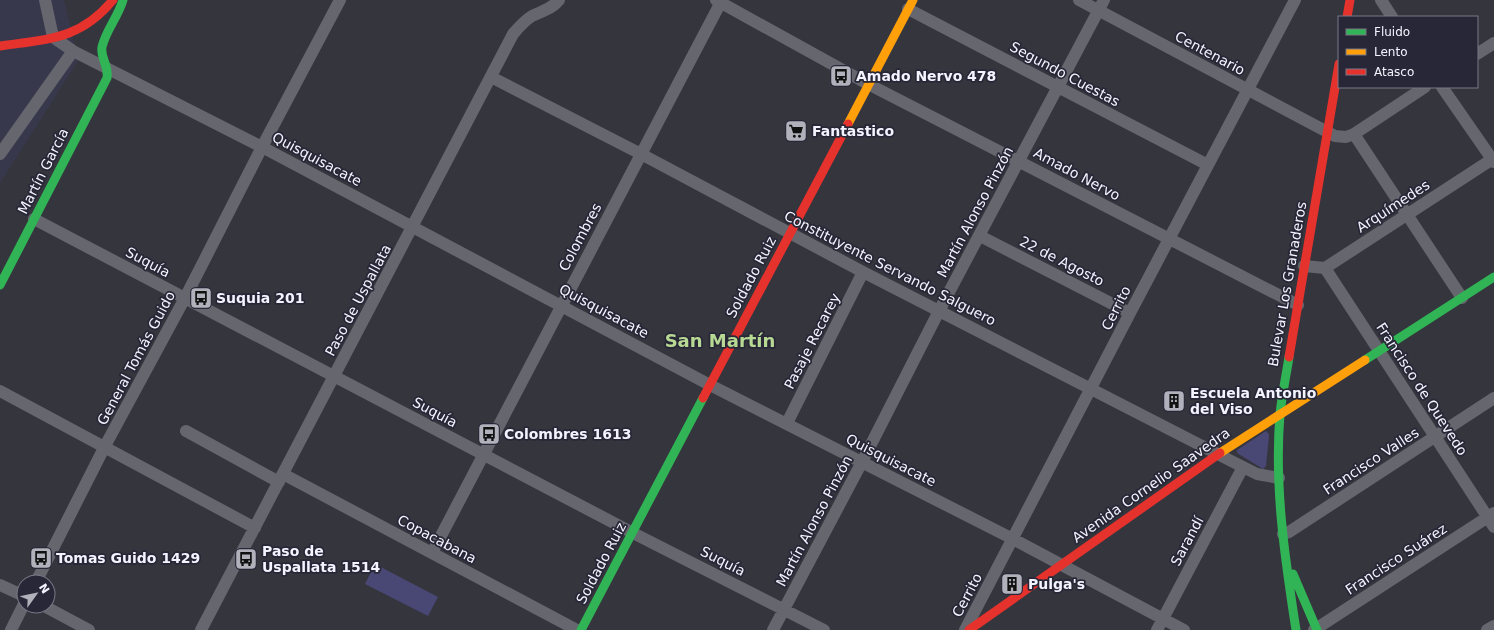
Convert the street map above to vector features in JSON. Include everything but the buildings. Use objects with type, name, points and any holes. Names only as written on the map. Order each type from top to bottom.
[{"type":"main road","points":[[0,46],[70,33],[86,26],[101,15],[113,0]]},
{"type":"main road","points":[[108,70],[102,55],[102,48],[108,32],[120,11],[123,0]]},
{"type":"main road","points":[[1347,16],[1350,0]]},
{"type":"main road","name":"Soldado Ruiz","points":[[581,630],[911,4]]},
{"type":"main road","name":"Martín García","points":[[0,285],[107,78],[108,70]]},
{"type":"main road","name":"Bulevar Los Granaderos","points":[[1296,630],[1285,558],[1283,534],[1278,450],[1280,414],[1338,70]]},
{"type":"main road","name":"Avenida Cornelio Saavedra","points":[[969,630],[1219,454],[1494,277]]},
{"type":"main road","name":"Bulevar Los Granaderos","points":[[1285,558],[1312,614],[1316,630]]},
{"type":"street","points":[[45,0],[53,37]]},
{"type":"street","name":"General Tomás Guido","points":[[40,574],[105,446],[185,298],[262,147],[340,0]]},
{"type":"street","name":"Paso de Uspallata","points":[[201,630],[513,34],[531,17],[548,10],[559,0]]},
{"type":"street","name":"Centenario","points":[[1079,0],[1102,5],[1248,89],[1335,136],[1340,137],[1354,134]]},
{"type":"street","name":"Cerrito","points":[[966,630],[1130,313],[1295,0]]},
{"type":"street","name":"Amado Nervo","points":[[719,1],[868,84],[1298,305]]},
{"type":"street","name":"Colombres","points":[[432,553],[641,154],[719,1]]},
{"type":"street","points":[[1383,1],[1391,16]]},
{"type":"street","name":"Segundo Cuestas","points":[[911,4],[1058,87],[1208,166]]},
{"type":"street","name":"Martín Alonso Pinzón","points":[[773,630],[862,462],[939,311],[1102,5]]},
{"type":"street","name":"Quisquisacate","points":[[53,37],[73,51],[108,70],[262,147],[710,385],[1061,564],[1184,630]]},
{"type":"street","points":[[1478,53],[1494,43]]},
{"type":"street","points":[[0,154],[73,51]]},
{"type":"street","name":"Constituyente Servando Salguero","points":[[491,77],[939,311],[1257,474],[1279,478]]},
{"type":"street","points":[[1424,88],[1354,134],[1462,298]]},
{"type":"street","points":[[1443,88],[1493,160]]},
{"type":"street","name":"Arquímedes","points":[[1325,268],[1493,160]]},
{"type":"street","name":"Suquía","points":[[34,219],[633,533],[824,630]]},
{"type":"street","name":"22 de Agosto","points":[[980,236],[1130,313]]},
{"type":"street","points":[[1304,266],[1325,268]]},
{"type":"street","name":"Francisco de Quevedo","points":[[1325,268],[1435,436],[1492,519]]},
{"type":"street","name":"Pasaje Recarey","points":[[787,423],[864,272]]},
{"type":"street","points":[[0,391],[105,446],[255,528]]},
{"type":"street","name":"Francisco Valles","points":[[1283,534],[1289,532],[1494,398]]},
{"type":"street","name":"Copacabana","points":[[186,431],[432,553],[576,630]]},
{"type":"street","name":"Sarandí","points":[[1157,630],[1243,466]]},
{"type":"street","name":"Francisco Suárez","points":[[1316,630],[1492,519]]},
{"type":"street","points":[[0,585],[16,592]]},
{"type":"street","points":[[56,612],[89,630]]},
{"type":"street","points":[[10,630],[19,614]]},
{"type":"street","points":[[1487,630],[1494,626]]},
{"type":"shaded area","points":[[0,0],[64,0],[78,61],[0,183]]},
{"type":"shaded area","points":[[1266,431],[1269,436],[1266,466],[1263,469],[1237,453],[1237,450]]},
{"type":"shaded area","points":[[375,564],[438,597],[428,616],[365,584]]},
{"type":"traffic: fast","points":[[0,285],[107,78],[107,69],[102,55],[102,47],[106,35],[123,0]]},
{"type":"traffic: fast","points":[[1365,360],[1494,277]]},
{"type":"traffic: fast","points":[[1289,357],[1280,414],[1278,468],[1282,522],[1296,630]]},
{"type":"traffic: fast","points":[[581,630],[703,398]]},
{"type":"traffic: fast","points":[[1293,574],[1317,630]]},
{"type":"traffic: slow","points":[[848,124],[913,0]]},
{"type":"traffic: slow","points":[[1220,453],[1365,360]]},
{"type":"traffic: jam","points":[[0,46],[48,39],[75,30],[88,23],[101,13],[113,0]]},
{"type":"traffic: jam","points":[[1347,16],[1350,0]]},
{"type":"traffic: jam","points":[[1289,357],[1338,70]]},
{"type":"traffic: jam","points":[[703,398],[848,124]]},
{"type":"traffic: jam","points":[[969,630],[1220,453]]},
{"type":"place","name":"Amado Nervo 478","points":[[841,76]]},
{"type":"place","name":"Fantastico","points":[[796,131]]},
{"type":"place","name":"Suquia 201","points":[[201,298]]},
{"type":"place","name":"Escuela Antonio del Viso","points":[[1174,401]]},
{"type":"place","name":"Colombres 1613","points":[[489,434]]},
{"type":"place","name":"Tomas Guido 1429","points":[[41,558]]},
{"type":"place","name":"Paso de Uspallata 1514","points":[[246,559]]},
{"type":"place","name":"Pulga's","points":[[1012,584]]},
{"type":"district","name":"San Martín","points":[[720,340]]}]
